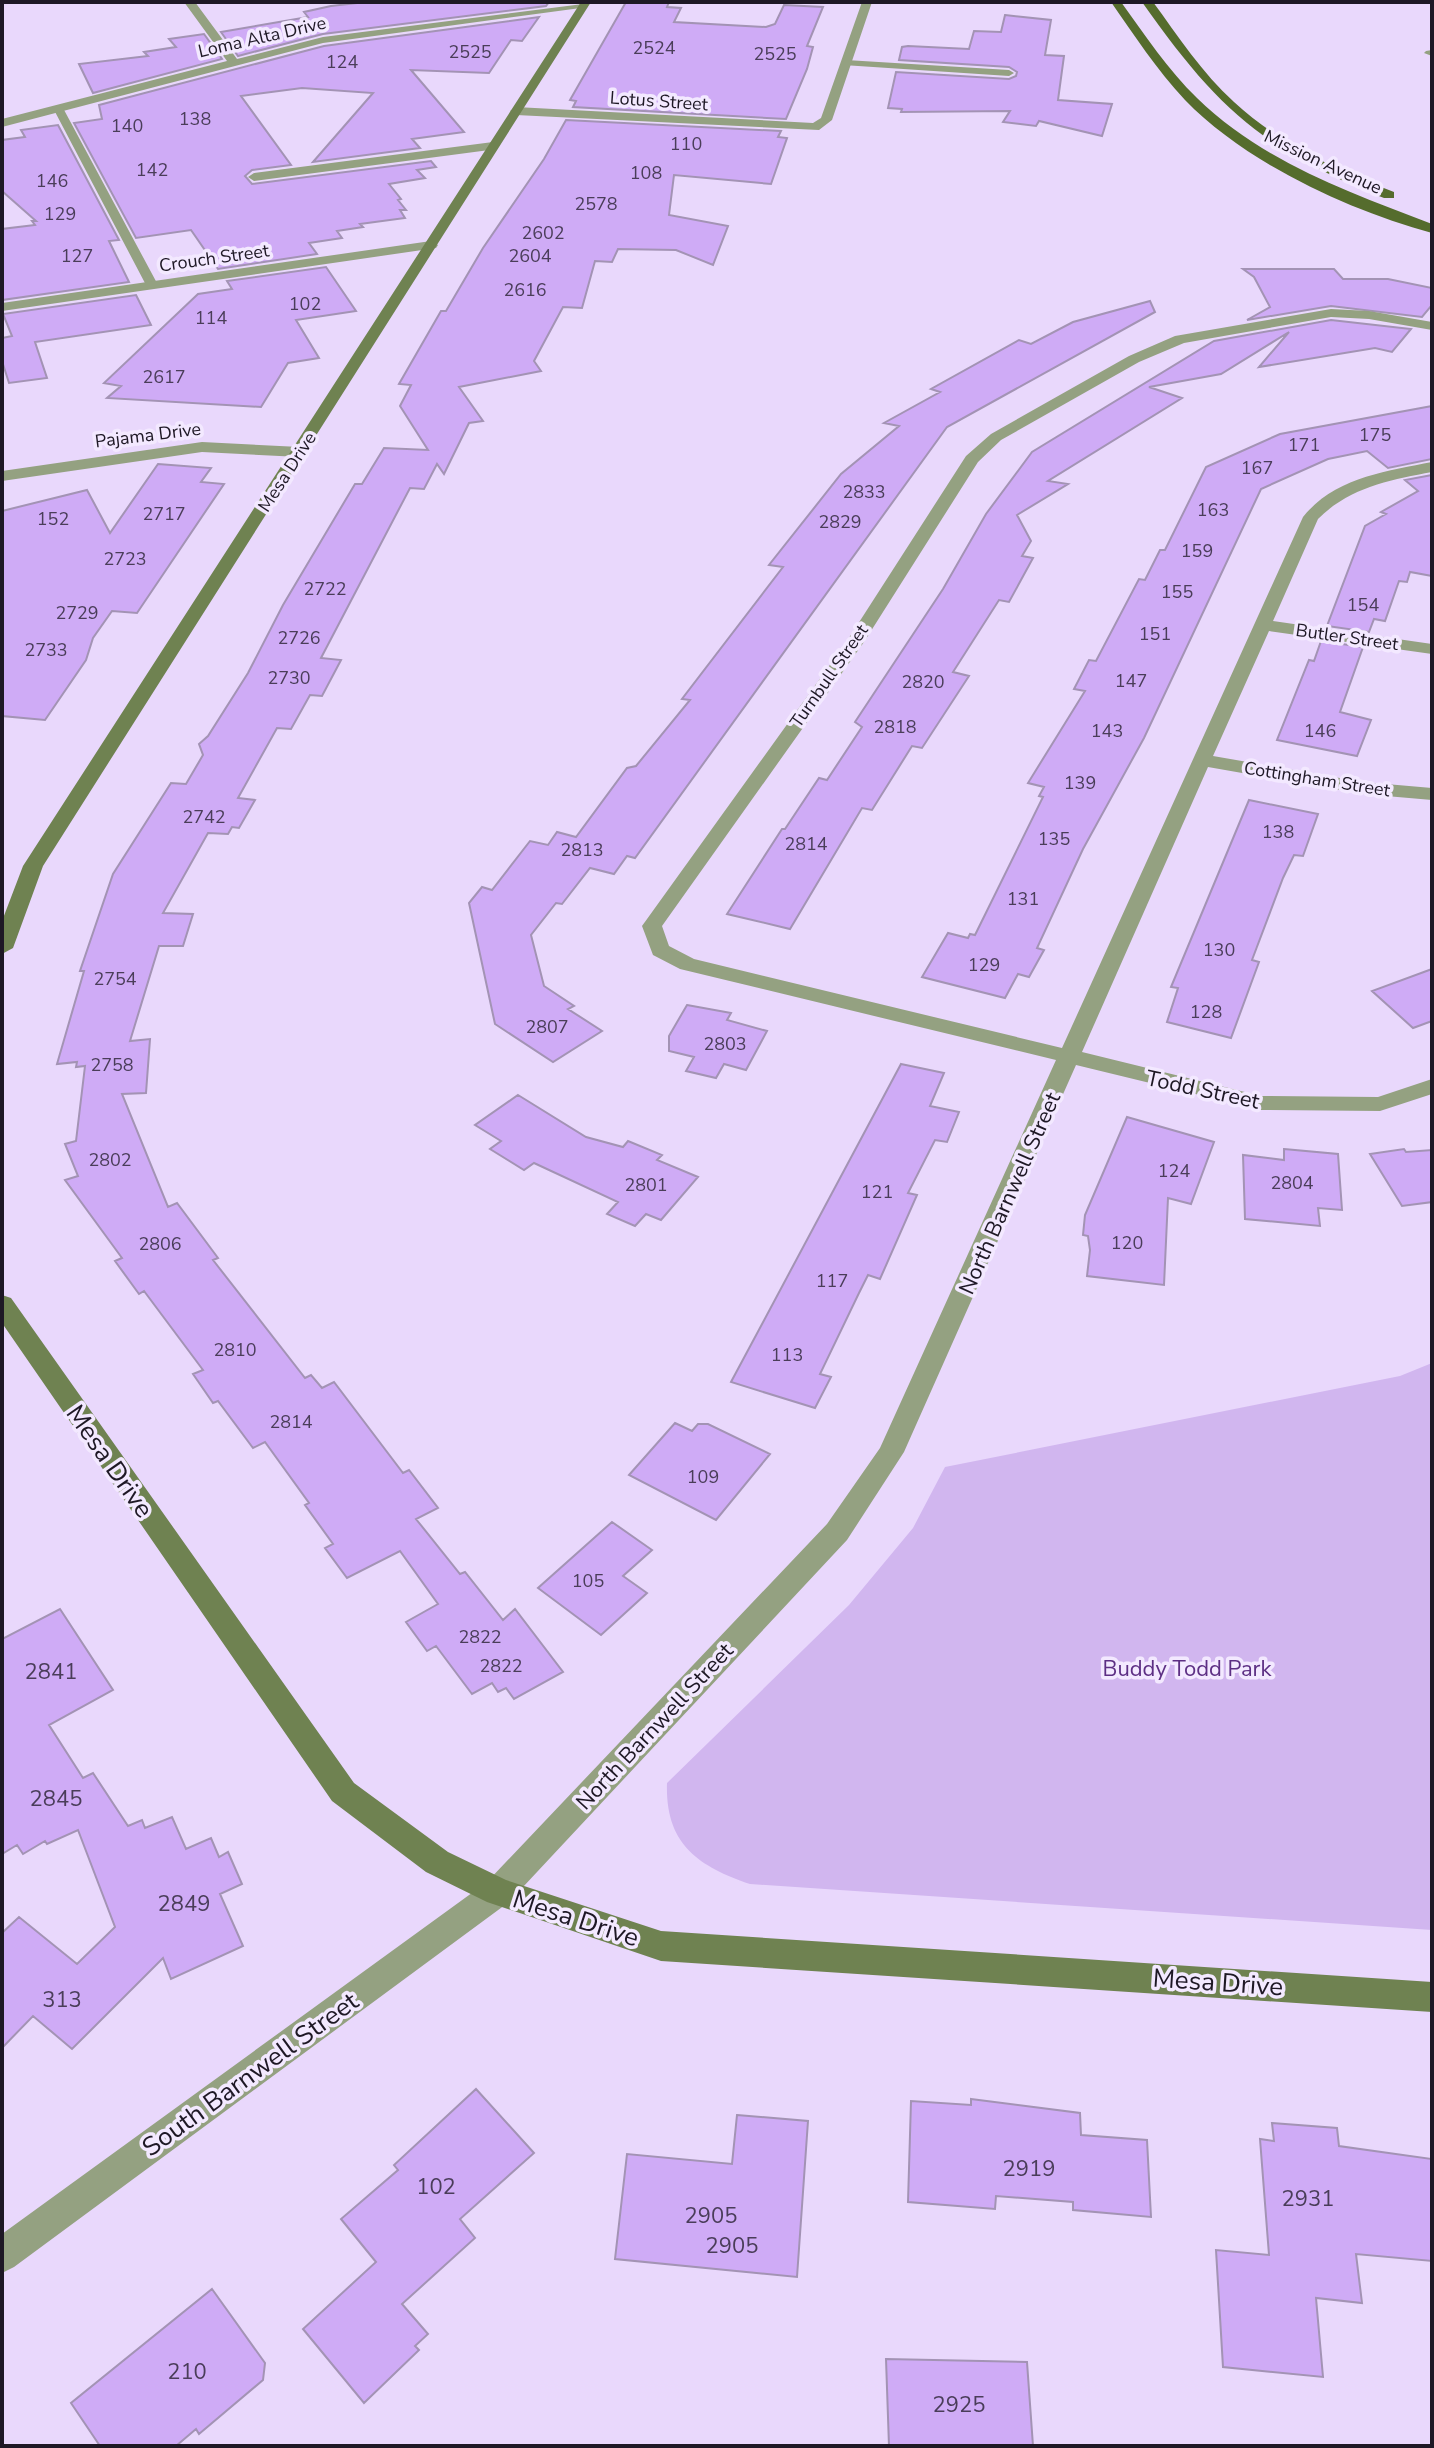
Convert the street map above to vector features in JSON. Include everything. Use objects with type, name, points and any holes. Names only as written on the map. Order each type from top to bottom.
[{"type":"main road","name":"Mission Avenue","points":[[1116,2],[1176,84],[1228,133],[1275,163],[1319,184],[1432,229]]},
{"type":"main road","name":"Mission Avenue","points":[[1147,2],[1212,87],[1246,118],[1287,148],[1407,202]]},
{"type":"main road","name":"Mesa Drive","points":[[2,948],[33,866],[584,4]]},
{"type":"main road","name":"Mesa Drive","points":[[2,1304],[343,1792],[437,1862],[498,1892],[661,1946],[1432,1997]]},
{"type":"street","points":[[189,2],[233,61]]},
{"type":"street","points":[[846,63],[867,2]]},
{"type":"street","name":"Loma Alta Drive","points":[[2,123],[233,61],[385,30],[584,4]]},
{"type":"street","name":"Lotus Street","points":[[516,111],[815,127],[826,120],[846,63]]},
{"type":"street","points":[[254,177],[493,146]]},
{"type":"street","name":"Crouch Street","points":[[2,307],[431,245]]},
{"type":"street","name":"Turnbull Street","points":[[1069,1059],[687,964],[660,950],[652,926],[855,642],[972,459],[996,437],[1134,359],[1180,339],[1331,313],[1369,315],[1432,326]]},
{"type":"street","name":"Pajama Drive","points":[[2,476],[202,447],[300,452]]},
{"type":"street","name":"North Barnwell Street","points":[[498,1892],[841,1528],[891,1452],[1311,517],[1327,499],[1385,477],[1432,467]]},
{"type":"street","name":"Butler Street","points":[[1262,625],[1432,649]]},
{"type":"street","name":"Cottingham Street","points":[[1202,760],[1363,788],[1432,794]]},
{"type":"street","name":"Todd Street","points":[[1069,1059],[1261,1103],[1380,1104],[1432,1086]]},
{"type":"street","name":"South Barnwell Street","points":[[2,2255],[498,1892]]},
{"type":"lane","points":[[846,63],[1009,73]]},
{"type":"lane","points":[[58,108],[152,285]]},
{"type":"green space","name":"Buddy Todd Park","points":[[1432,1363],[1432,1930],[750,1884],[700,1860],[679,1837],[668,1804],[667,1783],[849,1605],[913,1528],[945,1467],[1400,1376]]},
{"type":"building","points":[[366,2],[549,2],[546,6],[323,34],[238,56],[221,32],[308,17],[304,12],[331,6]]},
{"type":"building","points":[[626,2],[669,2],[667,7],[681,8],[674,22],[766,27],[775,24],[784,5],[823,7],[807,46],[813,47],[807,69],[786,119],[573,107],[576,101],[570,100]]},
{"type":"building","points":[[1005,15],[1051,20],[1045,55],[1064,56],[1058,100],[1112,104],[1102,136],[1039,121],[1036,126],[1003,122],[1010,111],[901,112],[902,109],[888,108],[896,72],[1009,79],[1016,76],[1017,72],[1009,67],[899,60],[902,47],[908,46],[969,49],[974,31],[1001,32]]},
{"type":"building","points":[[539,17],[522,41],[511,40],[489,73],[411,70],[464,132],[412,139],[420,148],[313,162],[373,93],[302,88],[241,96],[291,165],[252,170],[245,176],[252,184],[431,161],[436,167],[417,170],[425,178],[389,184],[401,199],[398,200],[406,210],[400,210],[405,218],[360,224],[363,227],[337,231],[342,238],[309,243],[317,254],[218,269],[191,230],[136,238],[74,123],[102,119],[99,105],[324,46]]},
{"type":"building","points":[[204,34],[222,59],[93,93],[79,64],[148,56],[144,52],[176,47],[169,39]]},
{"type":"building","points":[[566,120],[781,131],[778,137],[787,138],[771,184],[674,175],[669,215],[728,226],[713,265],[676,250],[618,249],[612,262],[595,261],[582,308],[563,307],[534,361],[541,371],[459,387],[483,421],[469,423],[444,474],[437,464],[424,489],[410,488],[321,658],[341,660],[322,696],[310,695],[291,729],[277,728],[238,798],[255,800],[239,828],[232,827],[228,834],[208,833],[163,913],[193,914],[183,946],[159,946],[130,1041],[150,1039],[146,1093],[122,1094],[168,1207],[177,1203],[218,1258],[213,1260],[305,1378],[311,1375],[322,1388],[334,1382],[403,1473],[409,1470],[438,1508],[416,1519],[460,1574],[465,1572],[503,1620],[515,1609],[563,1672],[514,1699],[506,1688],[498,1692],[492,1683],[472,1694],[436,1646],[427,1651],[406,1622],[438,1604],[400,1551],[347,1578],[325,1548],[333,1544],[305,1505],[309,1503],[265,1442],[253,1448],[218,1401],[213,1403],[193,1374],[203,1370],[144,1291],[139,1294],[115,1261],[122,1258],[65,1180],[78,1176],[65,1144],[76,1141],[85,1066],[76,1067],[77,1062],[57,1064],[84,971],[80,971],[113,874],[171,783],[186,784],[203,755],[199,744],[208,736],[248,673],[283,605],[355,484],[362,484],[384,448],[428,450],[400,406],[411,385],[399,384],[441,311],[446,311]]},
{"type":"building","points":[[58,125],[119,240],[109,241],[129,282],[2,300],[2,229],[35,225],[32,221],[36,221],[2,191],[2,140],[25,137],[21,130]]},
{"type":"building","points":[[326,267],[356,311],[296,320],[319,358],[288,363],[261,407],[107,398],[121,386],[104,383],[198,294],[232,289],[227,281]]},
{"type":"building","points":[[1243,269],[1334,269],[1343,279],[1388,279],[1432,288],[1432,305],[1422,317],[1331,306],[1247,320],[1270,307],[1254,277]]},
{"type":"building","points":[[136,295],[151,325],[35,342],[47,378],[9,383],[2,361],[2,338],[12,336],[3,314]]},
{"type":"building","points":[[1150,301],[1155,312],[947,427],[635,858],[627,856],[614,874],[590,868],[562,904],[556,903],[531,935],[544,986],[574,1006],[568,1009],[602,1031],[553,1062],[495,1024],[469,903],[482,887],[492,890],[530,841],[548,845],[557,832],[576,837],[627,768],[636,766],[690,700],[682,699],[783,567],[769,565],[841,474],[899,426],[884,423],[940,392],[931,389],[1019,340],[1031,344],[1073,322]]},
{"type":"building","points":[[1331,320],[1411,329],[1392,352],[1375,348],[1259,367],[1289,332],[1221,374],[1149,387],[1182,398],[1048,481],[1068,484],[1017,515],[1031,541],[1022,556],[1033,558],[1009,602],[999,600],[953,672],[969,676],[922,748],[912,746],[872,810],[862,808],[790,929],[727,914],[782,829],[785,829],[819,778],[827,780],[862,727],[855,722],[943,589],[986,514],[1032,452],[1214,341]]},
{"type":"building","points":[[1432,406],[1432,459],[1388,468],[1367,451],[1328,459],[1261,489],[1144,738],[1083,849],[1037,948],[1044,950],[1029,977],[1018,974],[1005,998],[922,977],[948,933],[968,938],[970,934],[975,935],[1043,797],[1039,796],[1044,787],[1028,783],[1085,691],[1074,689],[1089,660],[1096,661],[1139,579],[1145,580],[1160,550],[1165,550],[1206,467],[1280,434]]},
{"type":"building","points":[[158,464],[211,468],[201,482],[224,484],[137,613],[112,611],[93,638],[86,660],[45,720],[2,716],[2,511],[87,490],[110,533]]},
{"type":"building","points":[[1432,475],[1432,576],[1410,572],[1407,582],[1399,581],[1385,621],[1374,619],[1369,632],[1327,626],[1365,526],[1386,514],[1381,512],[1418,491],[1405,480]]},
{"type":"building","points":[[1321,641],[1363,647],[1340,712],[1371,720],[1357,756],[1277,740],[1309,660],[1314,661]]},
{"type":"building","points":[[1249,800],[1318,814],[1303,856],[1294,855],[1283,878],[1252,960],[1259,962],[1231,1038],[1167,1022],[1178,988],[1171,987]]},
{"type":"building","points":[[1432,969],[1432,1021],[1413,1028],[1372,991]]},
{"type":"building","points":[[687,1005],[731,1013],[727,1020],[767,1031],[746,1070],[724,1064],[716,1078],[686,1071],[694,1057],[669,1051],[669,1036]]},
{"type":"building","points":[[901,1064],[944,1073],[930,1106],[959,1112],[947,1142],[935,1140],[908,1193],[917,1195],[880,1279],[868,1275],[859,1293],[820,1374],[831,1377],[815,1408],[731,1382]]},
{"type":"building","points":[[518,1095],[586,1137],[623,1147],[628,1141],[662,1155],[657,1160],[698,1177],[661,1220],[646,1214],[635,1226],[607,1214],[618,1202],[534,1163],[524,1170],[490,1149],[501,1141],[475,1125]]},
{"type":"building","points":[[1127,1117],[1214,1142],[1191,1204],[1168,1198],[1164,1285],[1087,1276],[1090,1250],[1088,1236],[1083,1235],[1085,1215]]},
{"type":"building","points":[[1284,1149],[1338,1154],[1342,1210],[1318,1208],[1320,1226],[1245,1219],[1243,1155],[1284,1160]]},
{"type":"building","points":[[1404,1149],[1406,1152],[1432,1150],[1432,1202],[1402,1206],[1370,1154]]},
{"type":"building","points":[[675,1423],[692,1431],[698,1424],[708,1424],[770,1454],[716,1520],[629,1475]]},
{"type":"building","points":[[612,1522],[652,1550],[623,1576],[647,1593],[601,1635],[538,1588]]},
{"type":"building","points":[[60,1609],[113,1690],[49,1725],[83,1778],[93,1773],[128,1826],[142,1820],[145,1828],[172,1817],[186,1849],[211,1838],[219,1857],[228,1852],[242,1884],[220,1894],[243,1946],[171,1979],[163,1958],[72,2049],[33,2016],[2,2048],[2,1933],[19,1917],[77,1964],[115,1927],[78,1830],[47,1844],[45,1841],[23,1854],[17,1845],[2,1854],[2,1639]]},
{"type":"building","points":[[476,2089],[534,2153],[460,2219],[475,2238],[402,2304],[428,2334],[415,2346],[419,2350],[364,2403],[303,2329],[376,2262],[341,2219],[398,2170],[394,2165]]},
{"type":"building","points":[[971,2099],[1080,2113],[1081,2135],[1147,2140],[1151,2217],[1073,2210],[1073,2202],[996,2196],[995,2209],[908,2202],[911,2101],[971,2105]]},
{"type":"building","points":[[737,2115],[808,2121],[797,2277],[615,2259],[627,2154],[732,2164]]},
{"type":"building","points":[[1272,2123],[1337,2128],[1339,2146],[1432,2159],[1432,2261],[1356,2254],[1362,2303],[1316,2298],[1323,2377],[1223,2367],[1216,2250],[1269,2255],[1260,2139],[1274,2141]]},
{"type":"building","points":[[212,2289],[265,2363],[263,2380],[199,2434],[196,2429],[176,2446],[100,2446],[71,2403]]},
{"type":"building","points":[[886,2359],[1027,2362],[1033,2446],[889,2446]]}]
